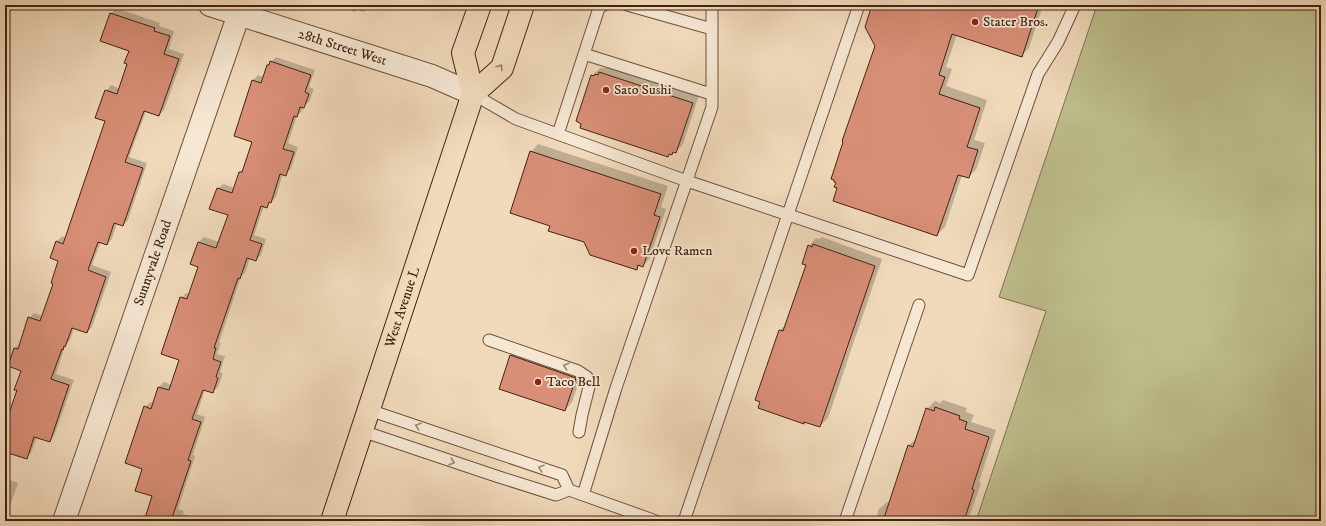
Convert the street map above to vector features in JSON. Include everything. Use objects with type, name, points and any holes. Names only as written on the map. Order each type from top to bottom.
[{"type":"main road","points":[[473,94],[463,53],[480,5]]},
{"type":"main road","name":"West Avenue L","points":[[332,521],[473,94],[502,68],[523,5]]},
{"type":"street","name":"28th Street West","points":[[210,5],[240,10],[432,76],[473,94]]},
{"type":"street","name":"Sunnyvale Road","points":[[64,521],[240,10]]},
{"type":"lane","points":[[558,134],[598,8],[604,5]]},
{"type":"lane","points":[[627,5],[712,29]]},
{"type":"lane","points":[[583,495],[612,400],[712,107],[712,5]]},
{"type":"lane","points":[[684,521],[858,5]]},
{"type":"lane","points":[[473,94],[516,119],[687,181],[968,275],[1038,74],[1058,42],[1075,5]]},
{"type":"lane","points":[[584,54],[712,94]]},
{"type":"lane","points":[[845,521],[919,306]]},
{"type":"lane","points":[[490,340],[578,371],[587,377],[590,387],[579,432]]},
{"type":"lane","points":[[369,410],[562,475],[569,490]]},
{"type":"lane","points":[[362,431],[499,477],[556,494],[569,490],[656,521]]},
{"type":"green space","points":[[1097,5],[1321,5],[1321,521],[976,521],[1046,311],[999,297]]},
{"type":"building","points":[[872,5],[1039,5],[1022,57],[952,34],[939,75],[945,77],[939,94],[980,108],[967,147],[978,150],[969,178],[958,175],[937,236],[833,201],[837,188],[834,187],[836,183],[834,180],[831,179],[843,142],[842,141],[875,46],[865,27]]},
{"type":"building","points":[[110,13],[155,28],[154,31],[170,36],[164,54],[179,59],[159,116],[144,111],[125,162],[143,168],[123,226],[114,223],[107,245],[98,242],[88,270],[106,277],[87,333],[72,328],[65,347],[64,346],[63,350],[62,349],[51,379],[69,385],[50,442],[34,437],[27,459],[5,452],[5,425],[17,390],[14,390],[21,371],[8,366],[14,348],[18,349],[28,317],[40,321],[53,284],[51,283],[58,261],[50,258],[56,241],[63,244],[105,121],[95,118],[105,90],[117,94],[127,64],[124,63],[129,51],[100,41]]},
{"type":"building","points":[[270,61],[311,75],[305,92],[309,94],[304,108],[300,107],[297,117],[294,116],[283,149],[294,152],[286,176],[280,174],[271,203],[269,202],[267,208],[261,206],[250,240],[262,244],[256,261],[247,258],[240,279],[238,278],[214,348],[216,348],[213,359],[221,362],[216,377],[218,378],[213,393],[203,390],[192,419],[201,422],[188,460],[191,461],[171,521],[145,521],[152,496],[135,491],[142,469],[125,463],[144,406],[151,409],[158,387],[169,390],[179,360],[161,354],[180,297],[187,299],[198,267],[190,264],[198,242],[216,248],[228,215],[209,209],[217,188],[232,193],[239,172],[242,172],[252,142],[234,136],[252,80],[261,83],[267,65],[269,65]]},
{"type":"building","points":[[599,72],[693,103],[676,153],[673,152],[672,155],[669,154],[668,157],[580,128],[581,124],[576,121],[591,75],[598,75]]},
{"type":"building","points":[[530,151],[661,194],[654,215],[660,217],[643,267],[638,265],[637,270],[590,255],[584,242],[548,231],[550,226],[510,213]]},
{"type":"building","points":[[813,244],[875,266],[820,427],[804,422],[804,424],[758,408],[760,402],[755,400],[779,330],[783,331],[806,265],[802,264],[808,245],[812,247]]},
{"type":"building","name":"Taco Bell","points":[[510,355],[576,378],[565,411],[499,389]]},
{"type":"building","points":[[935,407],[960,416],[959,419],[967,422],[965,429],[989,437],[972,489],[974,490],[964,521],[883,521],[908,445],[913,447],[926,408],[934,411]]},
{"type":"place","name":"Stater Bros.","points":[[975,22]]},
{"type":"place","name":"Sato Sushi","points":[[606,90]]},
{"type":"place","name":"Love Ramen","points":[[634,251]]},
{"type":"place","name":"Taco Bell","points":[[538,382]]}]
